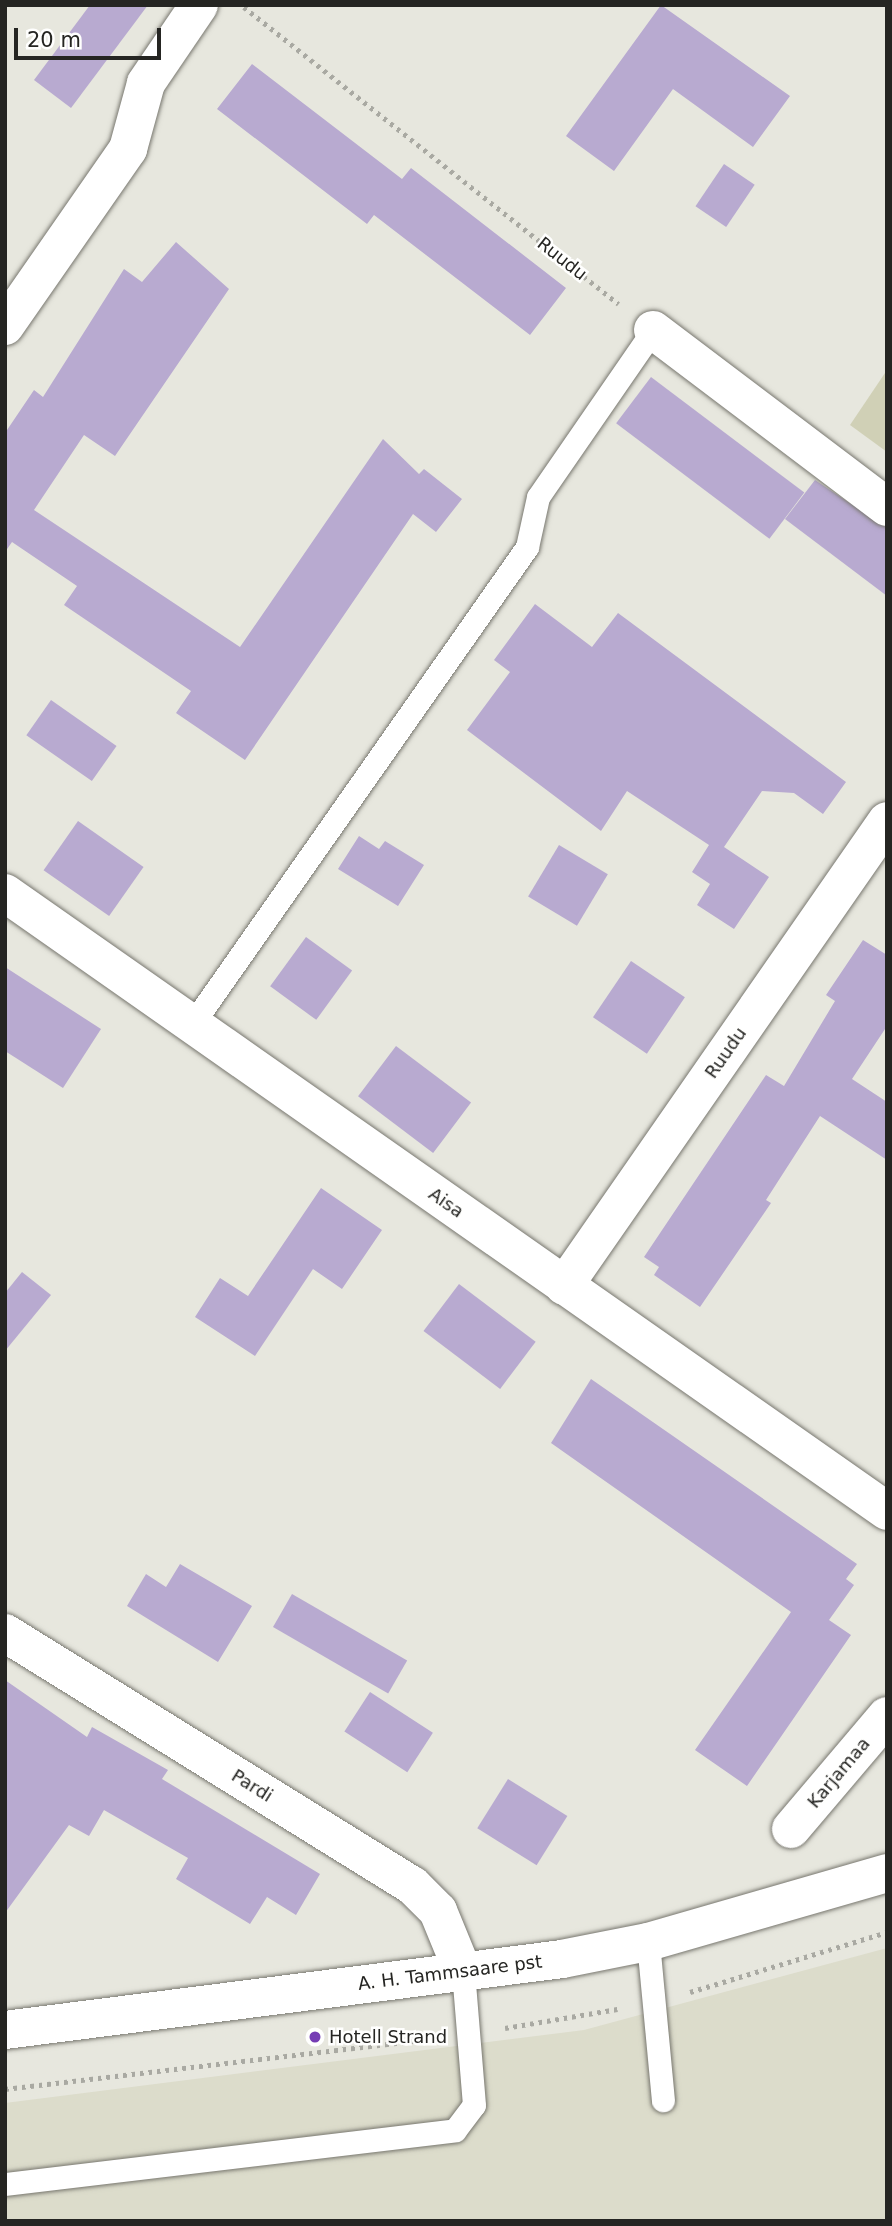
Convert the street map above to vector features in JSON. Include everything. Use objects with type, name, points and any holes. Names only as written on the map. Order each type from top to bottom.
[{"type":"street","points":[[5,327],[128,149],[146,83],[199,5]]},
{"type":"street","points":[[653,330],[887,507]]},
{"type":"street","name":"Ruudu","points":[[564,1286],[887,821]]},
{"type":"street","name":"Aisa","points":[[5,893],[191,1026],[887,1511]]},
{"type":"street","name":"Pardi","points":[[5,1633],[412,1885],[438,1911],[463,1972]]},
{"type":"street","name":"Karjamaa","points":[[791,1829],[887,1716]]},
{"type":"street","name":"A. H. Tammsaare pst","points":[[5,2030],[463,1972],[648,1942],[887,1873]]},
{"type":"lane","points":[[191,1026],[527,547],[538,497],[653,330]]},
{"type":"lane","points":[[648,1942],[663,2100]]},
{"type":"lane","points":[[5,2184],[456,2130],[474,2105],[463,1972]]},
{"type":"path","name":"Ruudu","points":[[242,5],[653,330]]},
{"type":"shaded area","points":[[887,370],[887,452],[850,425]]},
{"type":"shaded area","points":[[887,1948],[887,2221],[5,2221],[5,2103],[584,2030]]},
{"type":"building","points":[[90,5],[148,5],[71,108],[34,80]]},
{"type":"building","points":[[661,5],[790,96],[753,147],[673,89],[614,171],[566,136]]},
{"type":"building","points":[[252,64],[402,179],[411,168],[566,288],[530,335],[374,215],[367,224],[217,109]]},
{"type":"building","points":[[724,164],[755,185],[726,227],[695,206]]},
{"type":"building","points":[[176,242],[229,289],[115,456],[84,435],[34,510],[240,647],[383,439],[419,474],[424,469],[462,499],[436,532],[413,514],[245,760],[176,713],[191,691],[64,605],[77,586],[12,542],[5,552],[5,433],[34,390],[43,397],[124,269],[142,282]]},
{"type":"building","points":[[651,377],[804,493],[769,539],[616,423]]},
{"type":"building","points":[[815,480],[887,528],[887,596],[785,519]]},
{"type":"building","points":[[535,604],[592,647],[618,613],[846,782],[823,814],[794,793],[762,791],[724,847],[769,877],[734,929],[697,905],[710,884],[692,872],[709,845],[627,791],[601,831],[467,730],[510,672],[494,660]]},
{"type":"building","points":[[51,700],[117,746],[92,781],[26,735]]},
{"type":"building","points":[[78,821],[144,867],[109,916],[44,870]]},
{"type":"building","points":[[359,836],[379,849],[385,841],[424,865],[398,906],[338,869]]},
{"type":"building","points":[[559,845],[608,874],[577,926],[528,896]]},
{"type":"building","points":[[306,937],[352,971],[316,1020],[270,986]]},
{"type":"building","points":[[863,940],[887,955],[887,1026],[852,1079],[887,1102],[887,1160],[820,1116],[766,1200],[771,1203],[700,1307],[654,1275],[659,1267],[644,1257],[766,1075],[784,1086],[835,1001],[826,995]]},
{"type":"building","points":[[631,961],[685,997],[647,1054],[593,1017]]},
{"type":"building","points":[[5,967],[101,1029],[63,1088],[5,1051]]},
{"type":"building","points":[[396,1046],[471,1103],[433,1153],[358,1096]]},
{"type":"building","points":[[321,1188],[382,1230],[342,1289],[313,1269],[255,1356],[195,1317],[220,1278],[248,1296]]},
{"type":"building","points":[[22,1272],[51,1295],[5,1351],[5,1293]]},
{"type":"building","points":[[459,1284],[536,1342],[500,1389],[423,1331]]},
{"type":"building","points":[[591,1379],[857,1564],[846,1579],[854,1585],[829,1620],[851,1635],[747,1786],[695,1750],[791,1612],[551,1443]]},
{"type":"building","points":[[180,1564],[252,1606],[218,1662],[127,1606],[146,1574],[166,1587]]},
{"type":"building","points":[[292,1594],[407,1660],[388,1693],[273,1627]]},
{"type":"building","points":[[5,1680],[87,1737],[92,1727],[168,1770],[162,1779],[320,1874],[296,1915],[267,1897],[250,1924],[176,1879],[188,1858],[104,1810],[89,1836],[69,1825],[5,1913]]},
{"type":"building","points":[[370,1692],[433,1733],[407,1772],[344,1731]]},
{"type":"building","points":[[508,1779],[567,1816],[537,1865],[477,1828]]},
{"type":"place","name":"Hotell Strand","points":[[315,2037]]}]
